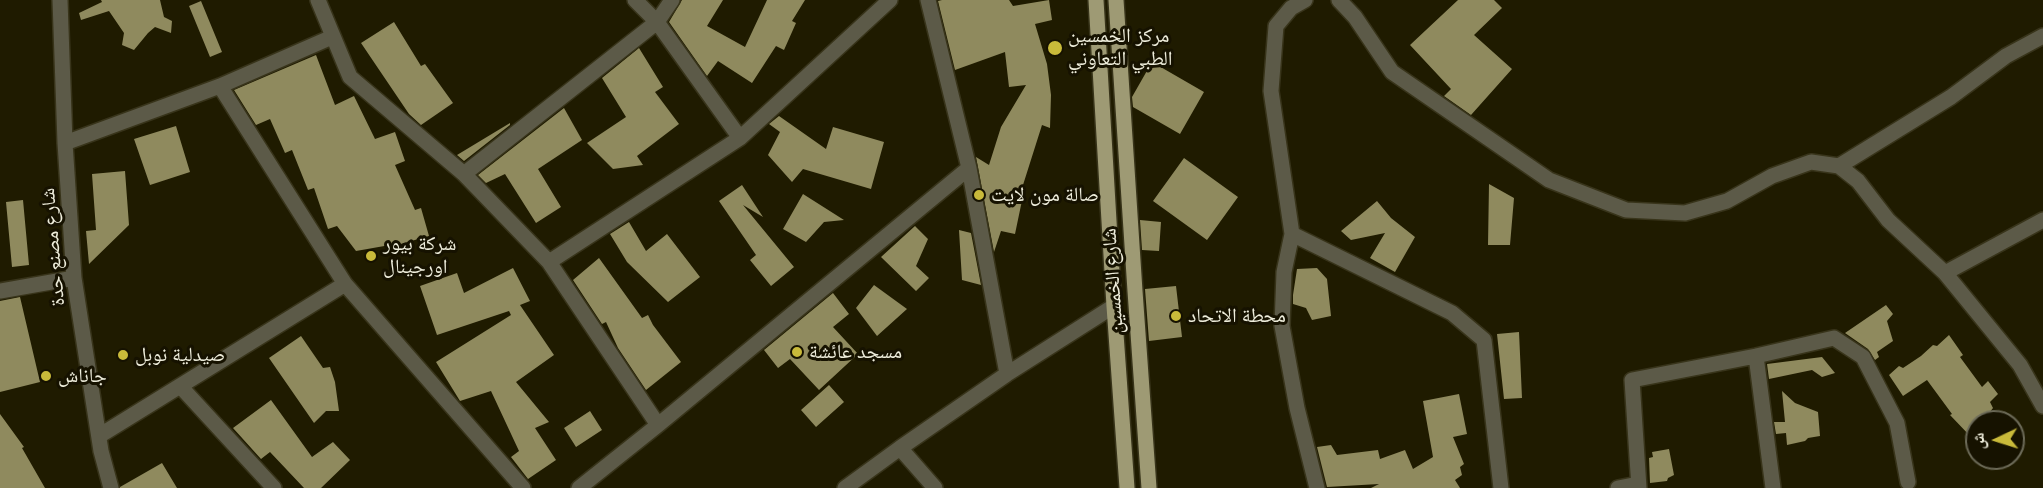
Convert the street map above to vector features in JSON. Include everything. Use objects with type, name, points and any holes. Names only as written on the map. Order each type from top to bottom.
[{"type":"main road","name":"شارع الخمسين","points":[[1096,0],[1126,488]]},
{"type":"main road","name":"شارع الخمسين","points":[[1116,0],[1149,488]]},
{"type":"main road","points":[[1119,377],[1141,376]]},
{"type":"street","name":"شارع مصنع حدة","points":[[60,0],[65,143],[74,278],[99,436],[111,488]]},
{"type":"street","points":[[318,0],[350,77],[464,174],[549,262],[658,425]]},
{"type":"street","points":[[635,0],[657,22],[740,138]]},
{"type":"street","points":[[464,174],[657,22],[672,0]]},
{"type":"street","points":[[549,262],[740,138],[890,0]]},
{"type":"street","points":[[928,0],[969,168],[1007,374]]},
{"type":"street","points":[[1305,0],[1291,8],[1276,26],[1271,91],[1292,234],[1284,272],[1282,326],[1297,408],[1317,488]]},
{"type":"street","points":[[1339,0],[1355,17],[1392,72],[1549,180],[1626,210],[1685,213],[1727,201],[1772,176],[1811,162],[1839,166],[1858,181],[1888,220],[1945,273],[2020,365],[2043,406]]},
{"type":"street","points":[[1839,166],[1951,97],[2006,56],[2043,36]]},
{"type":"street","points":[[65,143],[219,86],[332,37]]},
{"type":"street","points":[[219,86],[345,284],[523,488]]},
{"type":"street","points":[[579,488],[969,168]]},
{"type":"street","points":[[1945,273],[2043,220]]},
{"type":"street","points":[[1292,234],[1452,313],[1484,340],[1501,488]]},
{"type":"street","points":[[0,291],[74,278]]},
{"type":"street","points":[[99,436],[345,284]]},
{"type":"street","points":[[846,488],[1007,374],[1114,306]]},
{"type":"street","points":[[1618,488],[1638,486],[1632,380],[1834,338],[1863,357],[1897,423],[1908,482]]},
{"type":"street","points":[[1756,356],[1773,488]]},
{"type":"street","points":[[181,387],[273,488]]},
{"type":"street","points":[[900,448],[935,488]]},
{"type":"building","points":[[101,0],[160,0],[164,17],[172,21],[171,33],[155,27],[134,50],[122,45],[124,33],[109,11],[81,20],[79,13],[102,2]]},
{"type":"building","points":[[682,0],[723,0],[707,26],[745,47],[767,0],[805,0],[792,21],[796,23],[784,50],[776,46],[752,83],[718,61],[707,76],[669,22]]},
{"type":"building","points":[[1009,0],[1013,6],[1049,0],[1052,20],[1035,24],[1047,64],[1051,95],[1050,128],[1042,125],[1023,185],[1025,186],[1015,234],[1001,231],[994,252],[976,157],[989,165],[1001,127],[1026,85],[1009,87],[1005,52],[955,70],[938,1]]},
{"type":"building","points":[[1458,0],[1494,0],[1502,8],[1474,35],[1512,69],[1471,115],[1444,96],[1451,89],[1410,45]]},
{"type":"building","points":[[201,1],[222,52],[210,57],[189,6]]},
{"type":"building","points":[[394,22],[421,66],[425,64],[453,103],[421,125],[409,114],[361,43]]},
{"type":"building","points":[[639,48],[663,87],[655,92],[679,124],[637,156],[643,165],[613,169],[587,143],[626,117],[602,78]]},
{"type":"building","points":[[316,55],[335,105],[354,96],[375,139],[395,132],[405,161],[395,165],[415,210],[421,208],[429,236],[390,247],[390,245],[356,251],[337,226],[328,229],[314,188],[308,190],[292,150],[285,153],[270,119],[256,125],[234,90]]},
{"type":"building","points":[[1152,62],[1204,92],[1180,134],[1133,107],[1132,97]]},
{"type":"building","points":[[564,108],[582,140],[538,169],[561,207],[536,223],[505,174],[486,183],[478,175]]},
{"type":"building","points":[[779,116],[826,149],[833,127],[884,142],[871,189],[803,169],[792,182],[768,155],[780,132],[769,124]]},
{"type":"building","points":[[510,123],[464,161],[457,155]]},
{"type":"building","points":[[176,126],[190,172],[150,185],[134,139]]},
{"type":"building","points":[[1184,158],[1238,197],[1207,240],[1153,201]]},
{"type":"building","points":[[125,171],[129,225],[89,264],[86,231],[96,230],[92,174]]},
{"type":"building","points":[[1489,184],[1514,198],[1510,245],[1488,245]]},
{"type":"building","points":[[742,185],[763,217],[743,205],[794,267],[771,286],[750,260],[756,255],[719,201]]},
{"type":"building","points":[[803,194],[844,220],[824,222],[806,242],[783,229]]},
{"type":"building","points":[[23,200],[29,265],[12,267],[6,202]]},
{"type":"building","points":[[1377,201],[1391,218],[1415,237],[1395,272],[1370,258],[1385,233],[1351,240],[1341,231]]},
{"type":"building","points":[[1140,220],[1161,222],[1159,251],[1142,250]]},
{"type":"building","points":[[629,222],[646,251],[667,234],[700,277],[668,302],[627,262],[610,234]]},
{"type":"building","points":[[915,226],[928,239],[916,266],[929,278],[916,291],[881,257]]},
{"type":"building","points":[[959,230],[971,233],[981,285],[962,280]]},
{"type":"building","points":[[599,258],[642,318],[648,315],[681,362],[646,390],[618,348],[606,322],[602,324],[573,280]]},
{"type":"building","points":[[513,268],[530,301],[520,305],[554,355],[516,382],[549,422],[535,428],[556,460],[528,479],[511,457],[519,451],[491,391],[460,401],[436,362],[511,315],[509,311],[437,335],[420,286],[457,273],[464,293]]},
{"type":"building","points":[[1317,268],[1327,279],[1331,316],[1312,320],[1306,308],[1293,304],[1293,295],[1297,269]]},
{"type":"building","points":[[874,285],[907,309],[877,336],[856,308]]},
{"type":"building","points":[[1176,286],[1182,337],[1149,341],[1145,289]]},
{"type":"building","points":[[833,293],[849,314],[833,327],[858,354],[819,390],[790,359],[778,368],[764,350]]},
{"type":"building","points":[[20,297],[40,382],[0,392],[0,301]]},
{"type":"building","points":[[1886,305],[1893,314],[1887,321],[1893,341],[1877,352],[1879,357],[1875,360],[1868,349],[1845,333]]},
{"type":"building","points":[[1519,332],[1522,398],[1504,399],[1497,334]]},
{"type":"building","points":[[1949,335],[1963,355],[1960,357],[1982,387],[1988,381],[1998,394],[1990,402],[1993,408],[1991,410],[1965,410],[1965,431],[1950,415],[1952,414],[1927,380],[1903,396],[1889,375],[1899,366],[1903,368],[1921,356],[1933,345],[1937,346]]},
{"type":"building","points":[[301,336],[323,368],[330,367],[335,382],[339,411],[326,411],[314,423],[269,358]]},
{"type":"building","points":[[1822,357],[1835,373],[1822,377],[1812,370],[1769,379],[1767,364]]},
{"type":"building","points":[[829,385],[844,402],[816,427],[801,410]]},
{"type":"building","points":[[1782,391],[1795,403],[1818,412],[1820,436],[1787,445],[1786,433],[1776,434],[1774,422],[1785,422]]},
{"type":"building","points":[[1459,394],[1467,434],[1453,437],[1464,464],[1460,467],[1462,475],[1455,480],[1460,488],[1371,488],[1379,484],[1327,487],[1317,447],[1331,445],[1337,455],[1378,450],[1380,459],[1405,450],[1413,469],[1433,457],[1423,401]]},
{"type":"building","points":[[271,400],[312,457],[333,442],[350,460],[321,488],[304,488],[270,452],[261,459],[233,428]]},
{"type":"building","points":[[590,411],[602,430],[576,447],[564,428]]},
{"type":"building","points":[[0,414],[24,447],[22,448],[45,488],[0,488]]},
{"type":"building","points":[[1669,449],[1674,475],[1667,481],[1650,483],[1649,458],[1653,457],[1652,452]]},
{"type":"building","points":[[162,463],[177,488],[120,488],[120,487]]},
{"type":"place","name":"مركز الخمسين الطبي التعاوني","points":[[1055,48]]},
{"type":"place","name":"صالة مون لايت","points":[[979,195]]},
{"type":"place","name":"شركة بيور اورجينال","points":[[371,256]]},
{"type":"place","name":"محطة الاتحاد","points":[[1176,316]]},
{"type":"place","name":"مسجد عائشة","points":[[797,352]]},
{"type":"place","name":"صيدلية نوبل","points":[[123,355]]},
{"type":"place","name":"جاناش","points":[[46,376]]}]
